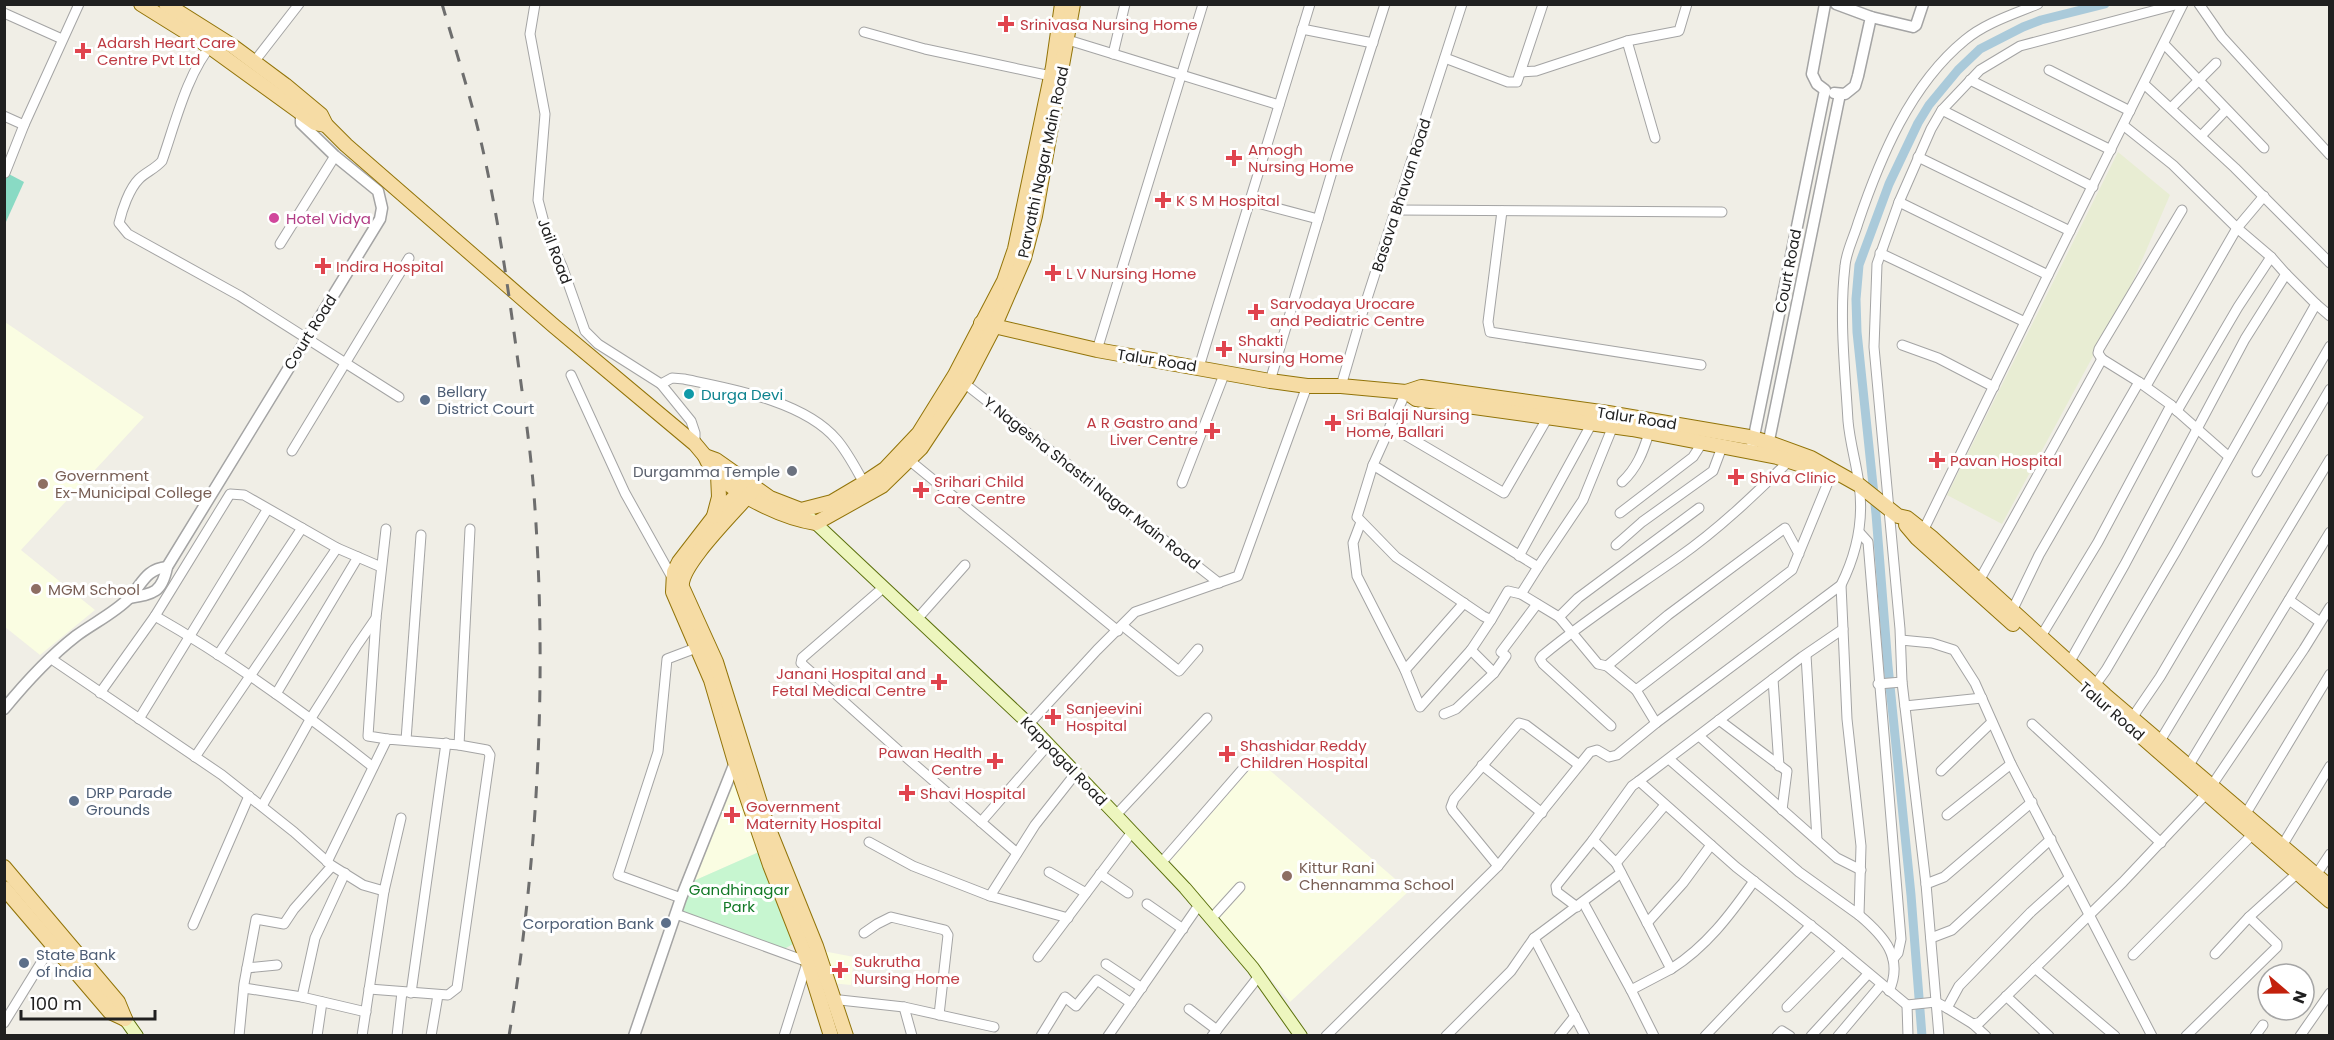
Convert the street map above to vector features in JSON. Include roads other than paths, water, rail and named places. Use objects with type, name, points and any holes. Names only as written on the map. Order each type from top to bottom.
[{"type":"main road","points":[[141,4],[254,62],[309,104],[321,115],[326,125],[554,326],[695,444],[705,456],[709,468],[785,516],[816,524]]},
{"type":"main road","points":[[166,4],[182,9],[214,42],[301,113],[315,123],[326,125]]},
{"type":"main road","name":"Parvathi Nagar Main Road","points":[[816,524],[882,486],[921,448],[964,382],[988,325],[1015,249],[1051,76],[1062,4]]},
{"type":"main road","name":"Parvathi Nagar Main Road","points":[[988,325],[1024,258],[1035,216],[1073,4]]},
{"type":"main road","points":[[705,456],[716,460],[747,490],[801,510],[832,502],[885,469],[919,433],[988,325]]},
{"type":"main road","name":"Talur Road","points":[[988,325],[1097,350],[1270,381],[1406,393],[1416,399],[1613,426],[1750,452],[1767,449],[1811,458],[1859,485],[1923,531],[2069,663],[2093,689],[2189,765],[2209,790],[2245,814],[2282,846],[2330,901]]},
{"type":"main road","name":"Talur Road","points":[[1406,393],[1421,387],[1608,413],[1753,438],[1789,461],[1859,485]]},
{"type":"main road","points":[[713,518],[719,497],[718,475]]},
{"type":"main road","points":[[747,490],[713,518],[679,562],[673,579],[675,598],[711,680],[735,762],[770,865],[836,1004],[846,1035]]},
{"type":"main road","points":[[747,490],[694,561],[682,583],[684,593],[717,662],[766,822],[813,958],[819,999],[831,1035]]},
{"type":"main road","name":"Kappagal Road","points":[[801,510],[1029,724],[1076,773],[1199,905],[1259,976],[1301,1035]]},
{"type":"main road","name":"Talur Road","points":[[1893,511],[1917,538],[2209,790],[2253,834],[2301,869],[2316,875],[2330,887]]},
{"type":"main road","points":[[4,867],[118,1002],[130,1030]]},
{"type":"main road","points":[[4,888],[110,1012],[130,1030]]},
{"type":"street","points":[[5,172],[79,4]]},
{"type":"street","points":[[254,62],[299,4]]},
{"type":"street","name":"Jail Road","points":[[535,4],[530,34],[545,114],[538,200],[547,234],[562,266],[585,331],[591,339],[661,384],[691,421],[695,433],[695,444]]},
{"type":"street","points":[[1113,54],[1125,4]]},
{"type":"street","points":[[1097,350],[1203,4]]},
{"type":"street","points":[[1199,367],[1310,4]]},
{"type":"street","points":[[1270,381],[1385,4]]},
{"type":"street","name":"Basava Bhavan Road","points":[[1341,386],[1462,4]]},
{"type":"street","points":[[1445,58],[1513,83],[1517,82],[1543,4]]},
{"type":"street","points":[[1522,72],[1536,71],[1627,41],[1679,31],[1687,4]]},
{"type":"street","points":[[1825,4],[1812,74],[1817,84],[1825,90],[1840,94]]},
{"type":"street","points":[[1836,4],[1870,17],[1913,27],[1916,25],[1923,4]]},
{"type":"street","points":[[1326,1035],[1498,866],[1593,750],[1609,757],[1617,755],[1656,723],[1841,585],[1850,567],[1859,532],[1859,485],[1850,441],[1841,308],[1845,263],[1866,198],[1886,151],[1913,100],[1939,67],[1966,39],[2038,4]]},
{"type":"street","points":[[1923,531],[2164,44],[2181,4]]},
{"type":"street","points":[[1939,1035],[1926,884],[1905,706],[1900,682],[1901,640],[1893,511],[1874,347],[1876,273],[1880,253],[1918,157],[1942,110],[1980,70],[2020,46],[2181,4]]},
{"type":"street","points":[[2199,4],[2222,37],[2330,155]]},
{"type":"street","points":[[4,13],[62,39]]},
{"type":"street","name":"Court Road","points":[[1767,449],[1840,94],[1850,92],[1855,86],[1870,17]]},
{"type":"street","points":[[1302,29],[1373,43]]},
{"type":"street","points":[[864,32],[925,50],[1051,76]]},
{"type":"street","points":[[1068,40],[1279,105]]},
{"type":"street","points":[[1627,41],[1655,138]]},
{"type":"street","points":[[214,42],[190,84],[162,161],[157,168],[141,177],[136,184],[119,223],[128,234],[240,296],[399,397]]},
{"type":"street","points":[[2164,44],[2264,148]]},
{"type":"street","points":[[2171,108],[2216,63]]},
{"type":"street","points":[[2049,70],[2130,111]]},
{"type":"street","points":[[1970,80],[2111,150]]},
{"type":"street","points":[[2144,84],[2264,196],[2330,263]]},
{"type":"street","name":"Court Road","points":[[1750,452],[1825,90]]},
{"type":"street","points":[[1942,110],[2093,187]]},
{"type":"street","points":[[2201,136],[2226,110]]},
{"type":"street","name":"Court Road","points":[[129,598],[150,595],[164,580],[167,567],[380,219],[382,208],[378,191],[335,156],[301,123],[301,113]]},
{"type":"street","points":[[4,116],[24,125]]},
{"type":"street","points":[[2123,125],[2173,165],[2330,316]]},
{"type":"street","points":[[280,244],[335,156]]},
{"type":"street","points":[[1918,157],[2070,231]]},
{"type":"street","points":[[2012,611],[2039,555],[2237,228],[2264,196]]},
{"type":"street","points":[[1250,201],[1318,219]]},
{"type":"street","points":[[1899,202],[1961,230],[2048,275]]},
{"type":"street","points":[[1396,210],[1722,212]]},
{"type":"street","points":[[2182,210],[2098,352],[2102,359],[2143,384],[2174,408],[2228,456]]},
{"type":"street","points":[[1502,211],[1488,322],[1490,332],[1701,365]]},
{"type":"street","points":[[1880,253],[2025,322]]},
{"type":"street","points":[[2040,638],[2174,408],[2271,257]]},
{"type":"street","points":[[292,451],[409,258]]},
{"type":"street","points":[[2069,663],[2125,564],[2245,339],[2286,274]]},
{"type":"street","points":[[2093,689],[2170,561],[2316,304]]},
{"type":"street","points":[[1902,345],[1938,358],[1994,387]]},
{"type":"street","points":[[2257,472],[2330,346]]},
{"type":"street","points":[[1979,580],[2102,359]]},
{"type":"street","points":[[1182,483],[1225,372]]},
{"type":"street","points":[[571,375],[626,492],[673,579]]},
{"type":"street","points":[[661,384],[672,378],[684,379],[763,398],[790,409],[812,420],[837,440],[864,483]]},
{"type":"street","name":"Y Nagesha Shastri Nagar Main Road","points":[[964,382],[1219,583]]},
{"type":"street","points":[[1029,724],[1135,612],[1238,576],[1307,386]]},
{"type":"street","points":[[2132,718],[2160,677],[2330,389]]},
{"type":"street","points":[[1406,393],[1373,465],[1357,517],[1396,557],[1491,620]]},
{"type":"street","points":[[1390,426],[1504,493],[1548,417]]},
{"type":"street","points":[[1519,556],[1592,423]]},
{"type":"street","points":[[1521,594],[1583,500],[1613,426]]},
{"type":"street","points":[[1622,482],[1641,457],[1649,433]]},
{"type":"street","points":[[1620,513],[1693,458],[1702,443]]},
{"type":"street","points":[[1616,545],[1642,522],[1713,471],[1722,447]]},
{"type":"street","points":[[2160,741],[2330,459]]},
{"type":"street","points":[[909,460],[1121,628],[1179,671],[1198,649]]},
{"type":"street","points":[[1611,726],[1541,662],[1542,656],[1571,632],[1679,557],[1748,502],[1789,461]]},
{"type":"street","points":[[1373,465],[1538,567]]},
{"type":"street","points":[[1636,690],[1792,570],[1831,475]]},
{"type":"street","points":[[100,693],[155,616],[230,494],[244,495],[337,548],[381,567]]},
{"type":"street","points":[[1559,617],[1578,597],[1699,508]]},
{"type":"street","points":[[139,719],[267,510]]},
{"type":"street","points":[[1361,522],[1353,543],[1357,576],[1406,670],[1420,707],[1471,650],[1508,591],[1521,594],[1559,617],[1598,664],[1607,666],[1636,690],[1656,723]]},
{"type":"street","points":[[219,655],[302,528]]},
{"type":"street","points":[[1607,666],[1668,615],[1785,528],[1799,554]]},
{"type":"street","points":[[369,989],[448,995],[457,988],[490,754],[487,750],[459,745],[387,739],[368,735],[376,618],[386,529]]},
{"type":"street","points":[[459,745],[470,529]]},
{"type":"street","points":[[2189,765],[2330,531]]},
{"type":"street","points":[[1859,532],[1868,542],[1881,684],[1901,939],[1898,953],[1893,959]]},
{"type":"street","points":[[406,740],[421,535]]},
{"type":"street","points":[[195,757],[337,548]]},
{"type":"street","points":[[276,694],[358,557]]},
{"type":"street","points":[[918,618],[965,565]]},
{"type":"street","name":"Court Road","points":[[4,709],[50,658],[129,598],[141,580],[158,568],[167,567]]},
{"type":"street","points":[[1841,585],[1847,719],[1861,870],[1859,915]]},
{"type":"street","points":[[884,587],[802,658],[801,663],[1017,853]]},
{"type":"street","points":[[2289,600],[2320,622]]},
{"type":"street","points":[[1406,670],[1464,603]]},
{"type":"street","points":[[1444,714],[1456,709],[1494,673],[1506,656],[1501,652],[1537,604]]},
{"type":"street","points":[[1973,1024],[1980,1022],[2035,968],[2161,843],[2209,790],[2330,607]]},
{"type":"street","points":[[155,616],[190,636],[311,718],[373,767]]},
{"type":"street","points":[[262,806],[311,718],[376,618]]},
{"type":"street","points":[[1654,1035],[1631,990],[1580,904],[1557,892],[1556,886],[1632,786],[1843,629]]},
{"type":"street","points":[[1901,640],[1932,643],[1954,651],[1982,698],[2011,764],[2069,878],[2095,908],[2152,1035]]},
{"type":"street","points":[[681,898],[618,875],[658,752],[667,659],[696,648]]},
{"type":"street","points":[[1471,650],[1494,673]]},
{"type":"street","points":[[1806,655],[1817,840]]},
{"type":"street","points":[[50,658],[249,796],[330,864],[363,885],[384,891]]},
{"type":"street","points":[[2245,814],[2330,674]]},
{"type":"street","points":[[1773,679],[1779,766]]},
{"type":"street","points":[[1881,684],[1900,682]]},
{"type":"street","points":[[1905,706],[1982,698]]},
{"type":"street","points":[[1116,815],[1207,718]]},
{"type":"street","points":[[1719,720],[1787,771],[1782,810]]},
{"type":"street","points":[[1941,771],[1992,722]]},
{"type":"street","points":[[1498,866],[1451,807],[1454,799],[1519,723],[1579,765]]},
{"type":"street","points":[[2032,724],[2161,843]]},
{"type":"street","points":[[1699,736],[1837,858],[1861,870]]},
{"type":"street","points":[[239,1035],[255,919],[284,924],[330,864],[387,739]]},
{"type":"street","points":[[396,1035],[407,992],[446,743]]},
{"type":"street","points":[[634,1035],[681,898],[742,744]]},
{"type":"street","points":[[981,822],[1048,745]]},
{"type":"street","points":[[1669,759],[1799,872],[1880,933],[1893,959],[1895,974],[1885,988],[1841,1032]]},
{"type":"street","points":[[1161,863],[1248,763]]},
{"type":"street","points":[[1947,815],[2011,764]]},
{"type":"street","points":[[1482,765],[1542,813]]},
{"type":"street","points":[[2282,846],[2330,766]]},
{"type":"street","points":[[990,896],[1035,825],[1076,773]]},
{"type":"street","points":[[1639,781],[1754,881],[1907,1005],[1936,1002],[1973,1024],[1986,1035]]},
{"type":"street","points":[[193,925],[249,796]]},
{"type":"street","points":[[1926,884],[1944,877],[2032,802]]},
{"type":"street","points":[[1616,863],[1665,805]]},
{"type":"street","points":[[362,1035],[384,891],[401,818]]},
{"type":"street","points":[[1038,957],[1132,832]]},
{"type":"street","points":[[2133,955],[2253,834]]},
{"type":"street","points":[[1931,938],[1952,930],[2051,839]]},
{"type":"street","points":[[1593,840],[1616,863],[1671,969]]},
{"type":"street","points":[[869,842],[913,866],[990,896],[1068,918]]},
{"type":"street","points":[[1647,923],[1683,883],[1711,845]]},
{"type":"street","points":[[2316,875],[2330,854]]},
{"type":"street","points":[[2215,954],[2249,917],[2301,869]]},
{"type":"street","points":[[1049,872],[1086,893]]},
{"type":"street","points":[[302,997],[315,938],[345,873]]},
{"type":"street","points":[[1446,1035],[1511,971],[1534,938],[1622,873]]},
{"type":"street","points":[[1100,874],[1128,893]]},
{"type":"street","points":[[1947,1008],[1959,986],[2031,912],[2069,878]]},
{"type":"street","points":[[1631,990],[1693,955],[1731,913],[1754,881]]},
{"type":"street","points":[[1211,919],[1240,887]]},
{"type":"street","points":[[1147,904],[1183,929]]},
{"type":"street","points":[[1108,1035],[1199,905]]},
{"type":"street","points":[[676,914],[813,958],[784,1035]]},
{"type":"street","points":[[864,933],[891,917],[945,930],[948,934],[939,1015]]},
{"type":"street","points":[[2186,1035],[2277,947],[2277,944],[2249,917]]},
{"type":"street","points":[[1705,1035],[1811,925]]},
{"type":"street","points":[[1534,938],[1585,1035]]},
{"type":"street","points":[[4,1023],[52,945]]},
{"type":"street","points":[[1787,1007],[1842,951]]},
{"type":"street","points":[[1106,964],[1142,988]]},
{"type":"street","points":[[247,968],[277,965]]},
{"type":"street","points":[[2035,968],[2115,1035]]},
{"type":"street","points":[[1811,1035],[1868,974]]},
{"type":"street","points":[[1189,1009],[1214,1033],[1259,976]]},
{"type":"street","points":[[1041,1035],[1065,996],[1076,1006],[1097,980],[1131,1003]]},
{"type":"street","points":[[244,988],[302,997],[366,1011]]},
{"type":"street","points":[[2300,1035],[2330,993]]},
{"type":"street","points":[[431,1035],[438,995]]},
{"type":"street","points":[[2006,996],[2049,1035]]},
{"type":"street","points":[[819,999],[836,1004],[904,1007],[994,1027]]},
{"type":"street","points":[[317,1035],[322,1002]]},
{"type":"street","points":[[1907,1005],[1908,1035]]},
{"type":"street","points":[[904,1007],[912,1035]]},
{"type":"street","points":[[1559,1035],[1575,1016]]},
{"type":"street","points":[[2255,1035],[2263,1025]]},
{"type":"street","points":[[1777,1035],[1782,1031],[1790,1035]]},
{"type":"street","points":[[1841,1032],[1853,1035]]},
{"type":"waterway","points":[[1922,1036],[1876,514],[1857,332],[1856,299],[1859,265],[1889,184],[1918,123],[1929,105],[1958,70],[1980,49],[2023,27],[2041,20],[2105,4]]},
{"type":"railway","points":[[442,4],[478,128],[497,221],[527,431],[538,551],[540,690],[534,829],[528,899],[509,1036]]},
{"type":"place","name":"Srinivasa Nursing Home","points":[[1006,24]]},
{"type":"place","name":"Adarsh Heart Care Centre Pvt Ltd","points":[[83,51]]},
{"type":"place","name":"Amogh Nursing Home","points":[[1234,158]]},
{"type":"place","name":"K S M Hospital","points":[[1163,200]]},
{"type":"place","name":"Hotel Vidya","points":[[274,218]]},
{"type":"place","name":"Indira Hospital","points":[[323,266]]},
{"type":"place","name":"L V Nursing Home","points":[[1053,273]]},
{"type":"place","name":"Sarvodaya Urocare and Pediatric Centre","points":[[1256,312]]},
{"type":"place","name":"Shakti Nursing Home","points":[[1224,349]]},
{"type":"place","name":"Durga Devi","points":[[689,394]]},
{"type":"place","name":"Bellary District Court","points":[[425,400]]},
{"type":"place","name":"Sri Balaji Nursing Home, Ballari","points":[[1333,423]]},
{"type":"place","name":"A R Gastro and Liver Centre","points":[[1212,431]]},
{"type":"place","name":"Pavan Hospital","points":[[1937,460]]},
{"type":"place","name":"Durgamma Temple","points":[[792,471]]},
{"type":"place","name":"Shiva Clinic","points":[[1736,477]]},
{"type":"place","name":"Government Ex-Municipal College","points":[[43,484]]},
{"type":"place","name":"Srihari Child Care Centre","points":[[921,490]]},
{"type":"place","name":"MGM School","points":[[36,589]]},
{"type":"place","name":"Janani Hospital and Fetal Medical Centre","points":[[939,682]]},
{"type":"place","name":"Sanjeevini Hospital","points":[[1053,717]]},
{"type":"place","name":"Shashidar Reddy Children Hospital","points":[[1227,754]]},
{"type":"place","name":"Pawan Health Centre","points":[[995,761]]},
{"type":"place","name":"Shavi Hospital","points":[[907,793]]},
{"type":"place","name":"DRP Parade Grounds","points":[[74,801]]},
{"type":"place","name":"Government Maternity Hospital","points":[[732,815]]},
{"type":"place","name":"Kittur Rani Chennamma School","points":[[1287,876]]},
{"type":"place","name":"Corporation Bank","points":[[666,923]]},
{"type":"place","name":"State Bank of India","points":[[24,963]]},
{"type":"place","name":"Sukrutha Nursing Home","points":[[840,970]]},
{"type":"park label","name":"Gandhinagar Park","points":[[739,898]]}]
